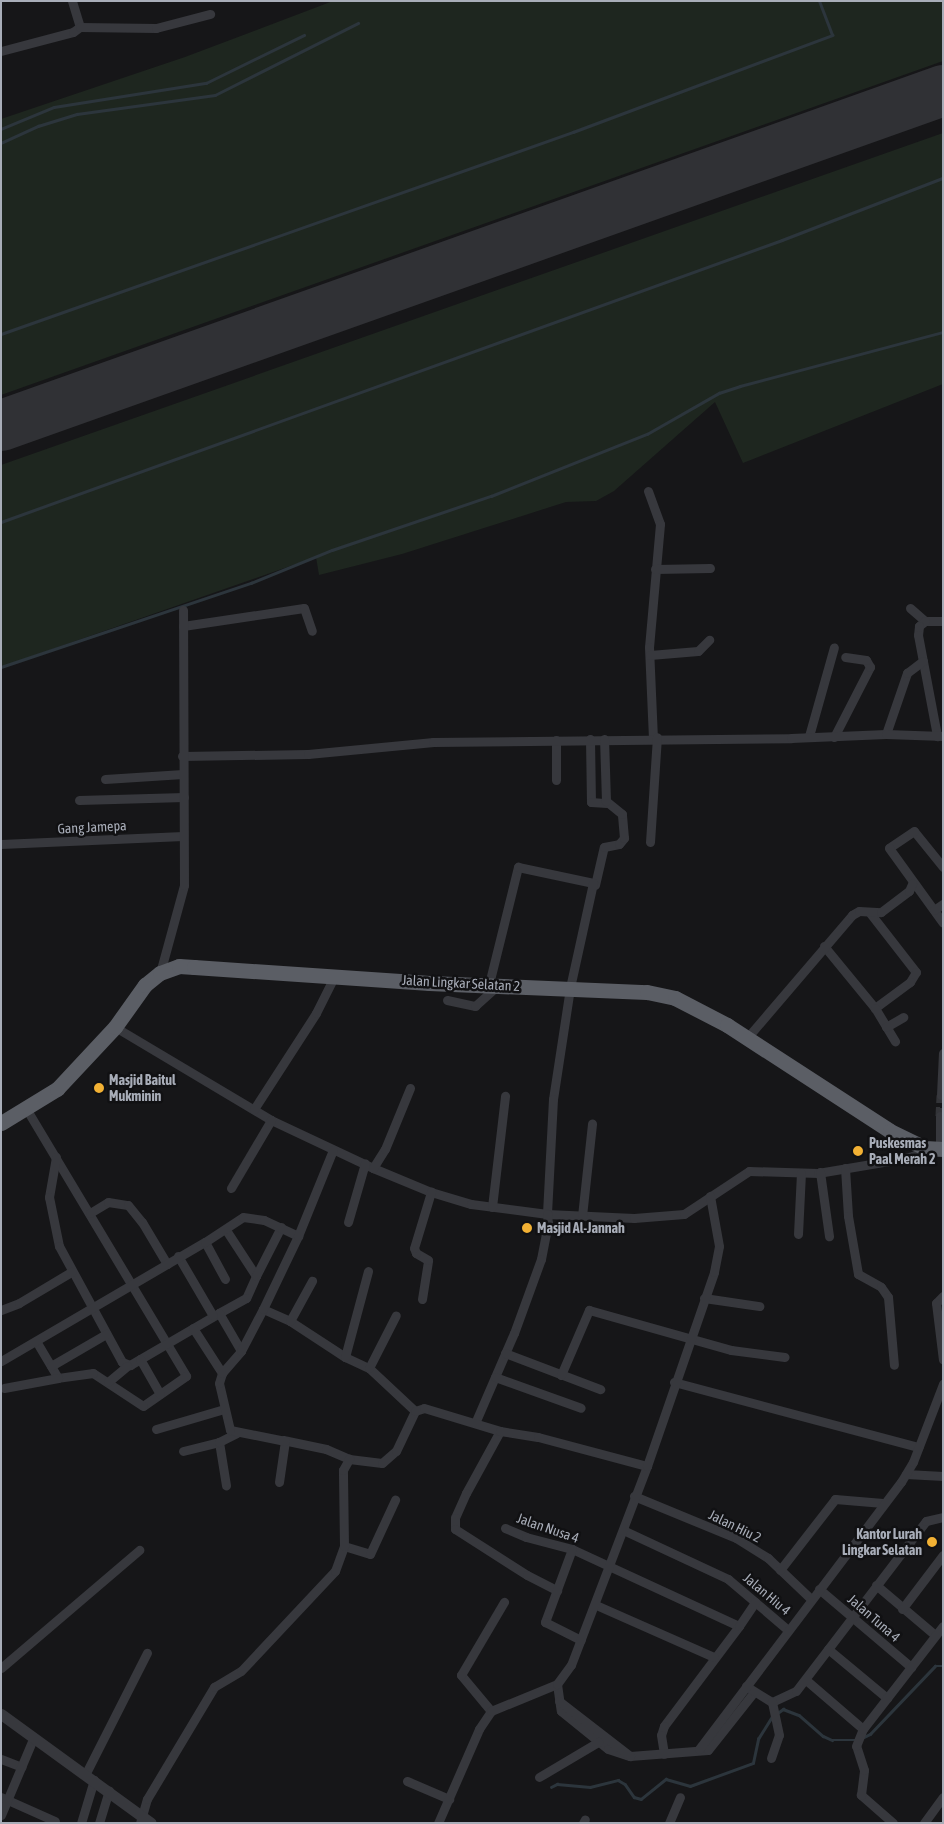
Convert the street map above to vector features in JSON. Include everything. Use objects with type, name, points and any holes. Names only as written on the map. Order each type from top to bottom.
[{"type":"highway","name":"Jalan Lingkar Selatan 2","points":[[1,1123],[27,1110],[56,1089],[115,1027],[145,985],[160,973],[179,966],[647,992],[675,998],[692,1005],[747,1038],[868,1118],[936,1148]]},
{"type":"street","points":[[72,1],[80,27]]},
{"type":"street","points":[[1,52],[73,32],[80,27],[148,29],[210,14]]},
{"type":"street","points":[[648,491],[660,524],[655,569],[650,655],[655,737],[650,842]]},
{"type":"street","points":[[655,569],[710,568]]},
{"type":"street","points":[[183,626],[304,608],[312,631]]},
{"type":"street","points":[[910,608],[925,622]]},
{"type":"street","points":[[160,973],[184,885],[182,756],[183,610]]},
{"type":"street","points":[[182,756],[308,754],[433,742],[655,737],[834,737],[886,734],[940,736],[917,630],[925,622],[943,621]]},
{"type":"street","points":[[650,655],[692,652],[709,640]]},
{"type":"street","points":[[809,736],[834,647]]},
{"type":"street","points":[[834,737],[870,667],[866,660],[845,657]]},
{"type":"street","points":[[886,734],[903,680],[912,667],[923,661]]},
{"type":"street","points":[[475,1423],[505,1353],[541,1259],[547,1214],[553,1099],[570,988],[604,847],[619,844],[624,838],[622,814],[617,808],[606,803],[591,801],[590,739]]},
{"type":"street","points":[[604,739],[606,803]]},
{"type":"street","points":[[556,740],[556,780]]},
{"type":"street","points":[[105,779],[183,774]]},
{"type":"street","points":[[79,800],[184,797]]},
{"type":"street","points":[[943,867],[913,831],[889,850],[912,884],[943,923]]},
{"type":"street","name":"Gang Jamepa","points":[[1,844],[184,836]]},
{"type":"street","points":[[447,1000],[475,1006],[494,984],[518,867],[591,882],[594,885]]},
{"type":"street","points":[[747,1038],[852,915],[859,911],[881,912],[909,891],[912,884]]},
{"type":"street","points":[[934,910],[943,904]]},
{"type":"street","points":[[870,913],[916,972],[910,982],[875,1008]]},
{"type":"street","points":[[824,946],[875,1008],[895,1041]]},
{"type":"street","points":[[254,1109],[316,1013],[335,975]]},
{"type":"street","points":[[886,1027],[903,1017]]},
{"type":"street","points":[[115,1027],[271,1120],[369,1166],[431,1192],[492,1207],[547,1214],[634,1218],[684,1214],[749,1171],[820,1172],[913,1156],[936,1148],[940,1116]]},
{"type":"street","points":[[941,1095],[943,1053]]},
{"type":"street","points":[[348,1222],[369,1166],[385,1149],[410,1088]]},
{"type":"street","points":[[492,1207],[505,1096]]},
{"type":"street","points":[[4,1388],[93,1373],[143,1406],[186,1376],[27,1110]]},
{"type":"street","points":[[231,1188],[271,1120]]},
{"type":"street","points":[[582,1216],[592,1124]]},
{"type":"street","points":[[333,1150],[298,1236],[263,1309],[241,1350],[222,1373],[219,1389],[227,1425],[237,1432],[326,1449],[349,1459],[388,1462],[415,1411],[424,1408],[440,1410],[500,1431],[538,1437],[647,1466]]},
{"type":"street","points":[[56,1157],[49,1198],[59,1246],[70,1272],[127,1366]]},
{"type":"street","points":[[845,1168],[848,1216],[858,1274],[881,1287],[888,1297],[894,1365]]},
{"type":"street","points":[[820,1172],[829,1236]]},
{"type":"street","points":[[798,1234],[801,1173]]},
{"type":"street","points":[[422,1299],[428,1260],[416,1253],[414,1248],[431,1192]]},
{"type":"street","points":[[438,1823],[479,1729],[491,1711],[557,1684],[571,1665],[582,1640],[610,1568],[634,1496],[647,1466],[704,1298],[719,1246],[710,1196]]},
{"type":"street","points":[[90,1213],[108,1202],[128,1205],[142,1222],[167,1264]]},
{"type":"street","points":[[1,1361],[178,1256],[226,1230],[243,1217],[281,1227],[298,1236]]},
{"type":"street","points":[[108,1382],[127,1366],[246,1298],[281,1227]]},
{"type":"street","points":[[226,1230],[256,1276]]},
{"type":"street","points":[[205,1242],[225,1279]]},
{"type":"street","points":[[178,1256],[241,1350]]},
{"type":"street","points":[[345,1357],[368,1271]]},
{"type":"street","points":[[1,1310],[19,1304],[70,1272]]},
{"type":"street","points":[[290,1321],[312,1281]]},
{"type":"street","points":[[943,1296],[936,1303],[943,1360]]},
{"type":"street","points":[[704,1298],[760,1306]]},
{"type":"street","points":[[263,1309],[290,1321],[345,1357],[369,1368],[415,1411]]},
{"type":"street","points":[[561,1375],[589,1310],[731,1350],[784,1357]]},
{"type":"street","points":[[369,1368],[396,1315]]},
{"type":"street","points":[[193,1328],[222,1373]]},
{"type":"street","points":[[51,1366],[106,1334]]},
{"type":"street","points":[[36,1341],[58,1378]]},
{"type":"street","points":[[505,1353],[600,1390]]},
{"type":"street","points":[[140,1359],[160,1394]]},
{"type":"street","points":[[495,1377],[581,1408]]},
{"type":"street","points":[[674,1382],[785,1414],[832,1426],[855,1428],[918,1447]]},
{"type":"street","points":[[557,1684],[561,1711],[598,1742],[617,1754],[630,1756],[664,1754],[699,1749],[750,1689],[788,1630],[906,1474],[943,1384]]},
{"type":"street","points":[[156,1429],[224,1409]]},
{"type":"street","points":[[500,1431],[466,1494],[455,1518],[454,1529],[527,1576],[557,1590]]},
{"type":"street","points":[[183,1451],[219,1442],[237,1432]]},
{"type":"street","points":[[279,1482],[286,1444],[283,1440]]},
{"type":"street","points":[[219,1442],[226,1485]]},
{"type":"street","points":[[141,1819],[147,1799],[214,1687],[241,1671],[335,1571],[344,1546],[343,1470],[349,1459]]},
{"type":"street","points":[[906,1474],[943,1476]]},
{"type":"street","name":"Jalan Hiu 2","points":[[634,1496],[736,1538],[780,1570],[811,1599]]},
{"type":"street","points":[[780,1570],[835,1499],[883,1503]]},
{"type":"street","points":[[344,1546],[370,1554],[395,1500]]},
{"type":"street","points":[[774,1709],[806,1680],[852,1616],[926,1521],[943,1517]]},
{"type":"street","name":"Jalan Nusa 4","points":[[506,1528],[526,1537],[572,1549],[739,1626]]},
{"type":"street","name":"Jalan Hiu 4","points":[[623,1530],[728,1579],[788,1630]]},
{"type":"street","points":[[572,1549],[545,1622],[582,1640]]},
{"type":"street","points":[[1,1668],[139,1550]]},
{"type":"street","points":[[902,1609],[943,1555]]},
{"type":"street","points":[[876,1585],[935,1636]]},
{"type":"street","name":"Jalan Tuna 4","points":[[819,1590],[852,1616],[910,1668]]},
{"type":"street","points":[[491,1711],[461,1675],[504,1602]]},
{"type":"street","points":[[664,1754],[661,1731],[755,1602]]},
{"type":"street","points":[[596,1605],[714,1657]]},
{"type":"street","points":[[893,1823],[860,1795],[864,1770],[856,1746],[862,1731],[943,1626]]},
{"type":"street","points":[[828,1649],[887,1698]]},
{"type":"street","points":[[80,1823],[90,1777],[147,1653]]},
{"type":"street","points":[[806,1680],[862,1731]]},
{"type":"street","points":[[750,1689],[774,1709],[778,1744],[772,1758]]},
{"type":"street","points":[[559,1701],[630,1756]]},
{"type":"street","points":[[1,1714],[109,1790],[141,1819],[151,1823]]},
{"type":"street","points":[[1,1815],[5,1798],[22,1767],[33,1738]]},
{"type":"street","points":[[540,1776],[598,1742]]},
{"type":"street","points":[[1,1759],[22,1767]]},
{"type":"street","points":[[407,1781],[449,1799]]},
{"type":"street","points":[[99,1823],[109,1790]]},
{"type":"street","points":[[669,1823],[680,1797]]},
{"type":"street","points":[[924,1823],[943,1797]]},
{"type":"street","points":[[5,1798],[55,1821]]},
{"type":"shaded area","points":[[333,1],[943,1],[943,61],[1,395],[1,119],[185,57]]},
{"type":"shaded area","points":[[943,133],[943,384],[743,463],[715,402],[614,491],[596,501],[566,502],[402,554],[319,575],[316,557],[1,667],[1,465]]},
{"type":"waterway","points":[[1,334],[573,132],[832,35],[819,1]]},
{"type":"waterway","points":[[1,143],[38,126],[77,114],[215,95],[358,23]]},
{"type":"waterway","points":[[1,129],[54,107],[206,83],[304,35]]},
{"type":"waterway","points":[[1,522],[782,240],[943,178]]},
{"type":"waterway","points":[[1,667],[251,583],[332,550],[491,496],[647,434],[719,393],[943,332]]},
{"type":"waterway","points":[[864,1737],[870,1734],[935,1666],[943,1666]]},
{"type":"waterway","points":[[551,1787],[557,1784],[590,1787],[618,1780],[625,1784],[634,1797],[641,1799],[666,1779],[690,1786],[753,1763],[758,1739],[772,1717],[783,1709],[799,1715],[823,1736],[832,1740],[856,1740]]},
{"type":"runway","points":[[1,425],[943,90]]},
{"type":"tunnel","points":[[940,1116],[941,1095]]},
{"type":"place","name":"Masjid Baitul Mukminin","points":[[99,1088]]},
{"type":"place","name":"Puskesmas Paal Merah 2","points":[[858,1151]]},
{"type":"place","name":"Masjid Al-Jannah","points":[[527,1228]]},
{"type":"place","name":"Kantor Lurah Lingkar Selatan","points":[[932,1542]]}]
